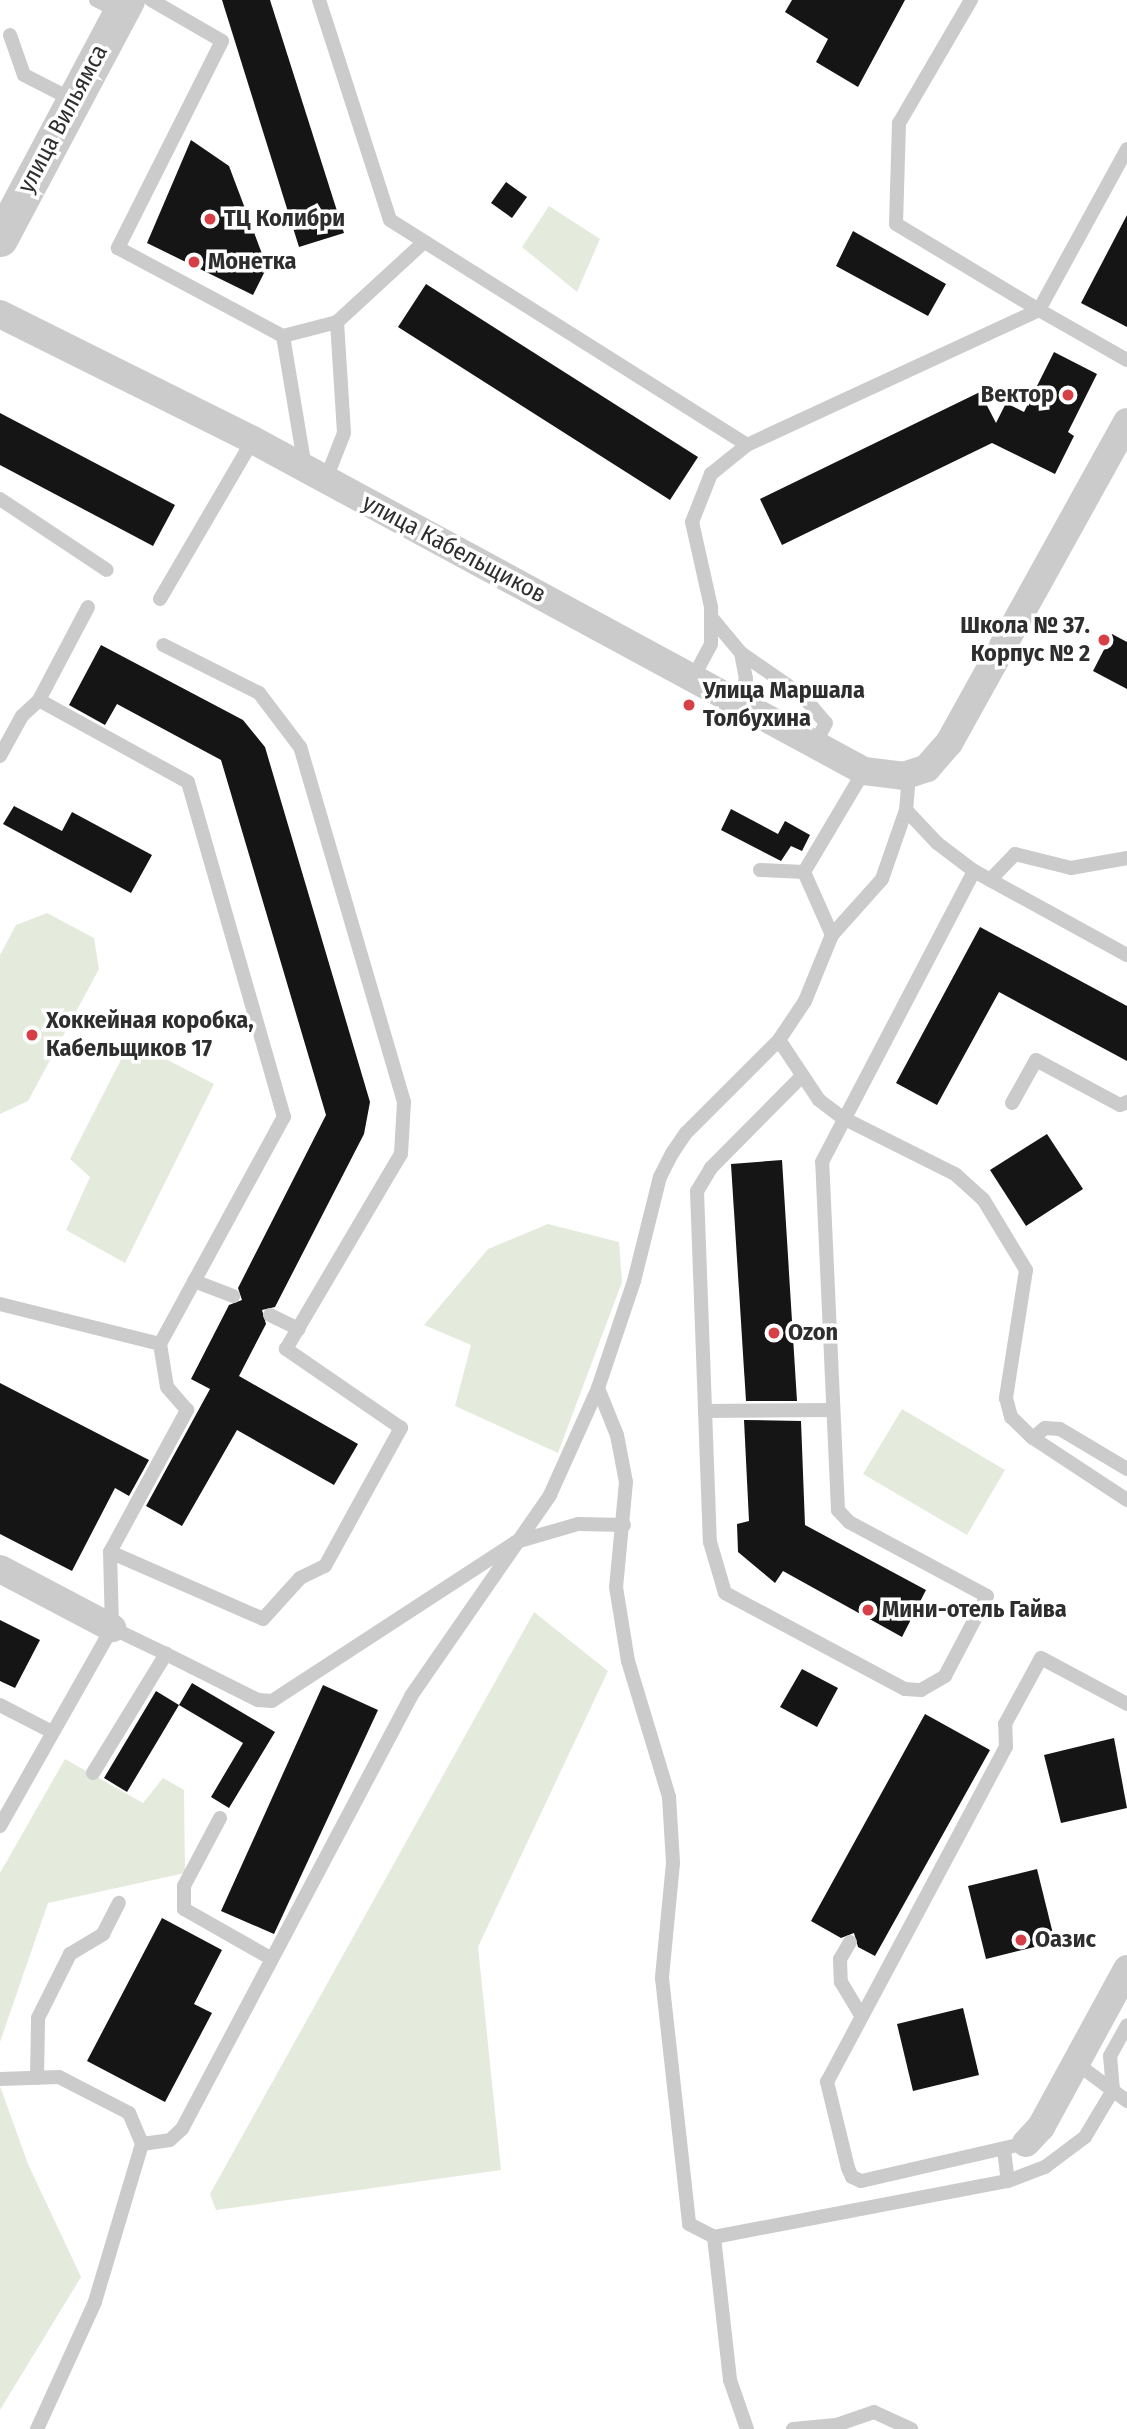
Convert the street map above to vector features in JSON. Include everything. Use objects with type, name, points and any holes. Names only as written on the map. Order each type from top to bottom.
[{"type":"street","name":"улица Вильямса","points":[[0,239],[123,3]]},
{"type":"street","name":"улица Кабельщиков","points":[[0,314],[316,473],[864,771],[909,776]]},
{"type":"street","points":[[909,776],[927,768],[950,743],[1127,422]]},
{"type":"street","points":[[0,1569],[112,1628]]},
{"type":"street","points":[[1015,2146],[1041,2127],[1127,1969]]},
{"type":"lane","points":[[319,0],[390,220],[747,445]]},
{"type":"lane","points":[[971,0],[899,123],[896,224],[1127,360]]},
{"type":"lane","points":[[123,3],[222,41],[118,248],[283,336],[337,323],[424,242]]},
{"type":"lane","points":[[10,35],[24,75],[73,100]]},
{"type":"lane","points":[[693,678],[711,643],[711,617],[692,522],[711,474],[747,445],[1038,310],[1127,149]]},
{"type":"lane","points":[[316,473],[344,433],[337,323]]},
{"type":"lane","points":[[283,336],[316,473]]},
{"type":"lane","points":[[160,599],[253,440]]},
{"type":"lane","points":[[2,505],[107,570]]},
{"type":"lane","points":[[0,756],[22,716],[39,700],[88,607]]},
{"type":"lane","points":[[711,617],[741,653],[803,696],[826,723],[815,744]]},
{"type":"lane","points":[[110,1552],[263,1619],[300,1578],[325,1566],[401,1428],[286,1349],[401,1154],[404,1102],[300,747],[259,693],[163,645]]},
{"type":"lane","points":[[737,702],[746,679],[741,653]]},
{"type":"lane","points":[[0,1826],[112,1628],[110,1552],[187,1410],[167,1387],[160,1344],[284,1117],[188,782],[39,700]]},
{"type":"lane","points":[[804,872],[864,771]]},
{"type":"lane","points":[[142,2144],[170,2140],[183,2129],[411,1696],[550,1495],[598,1388],[634,1281],[660,1177],[686,1133],[779,1040],[805,1001],[832,936],[882,879],[906,810],[909,776]]},
{"type":"lane","points":[[906,810],[936,843],[974,871],[1127,955]]},
{"type":"lane","points":[[990,880],[1015,854],[1071,868],[1127,858]]},
{"type":"lane","points":[[760,870],[804,872]]},
{"type":"lane","points":[[800,1077],[711,1168],[697,1191],[710,1542],[725,1592],[905,1689],[921,1690],[945,1676],[987,1597],[841,1517],[836,1503],[822,1163],[843,1118],[974,871]]},
{"type":"lane","points":[[804,872],[832,936]]},
{"type":"lane","points":[[779,1040],[800,1077],[843,1118],[955,1174],[984,1199],[1026,1270],[1006,1398],[1011,1417],[1033,1438],[1127,1500]]},
{"type":"lane","points":[[1013,1103],[1036,1060],[1120,1105],[1127,1102]]},
{"type":"lane","points":[[194,1281],[233,1296]]},
{"type":"lane","points":[[0,1304],[160,1344]]},
{"type":"lane","points":[[270,1315],[299,1329]]},
{"type":"lane","points":[[598,1388],[618,1435],[626,1482],[616,1587],[628,1661],[669,1797],[673,1863],[662,1978],[689,2224],[714,2237],[1008,2181],[1045,2167],[1085,2137],[1113,2090],[1110,2056],[1127,2025]]},
{"type":"lane","points":[[705,1411],[832,1410]]},
{"type":"lane","points":[[1033,1438],[1045,1428],[1060,1429],[1127,1469]]},
{"type":"lane","points":[[112,1628],[258,1700],[272,1700],[516,1542],[578,1524],[624,1525]]},
{"type":"lane","points":[[93,1773],[166,1654]]},
{"type":"lane","points":[[1008,2181],[1015,2146],[872,2181],[852,2177],[826,2093],[831,2072],[1006,1747],[1005,1724],[1041,1657],[1127,1704]]},
{"type":"lane","points":[[0,1705],[52,1732]]},
{"type":"lane","points":[[220,1818],[184,1886],[184,1909],[272,1959]]},
{"type":"lane","points":[[37,2078],[38,2018],[70,1955],[103,1934],[119,1903]]},
{"type":"lane","points":[[850,1942],[840,1959],[841,1982],[861,2015]]},
{"type":"lane","points":[[1076,2063],[1127,2101]]},
{"type":"lane","points":[[0,2079],[59,2077],[129,2113],[142,2144],[95,2302],[37,2429]]},
{"type":"lane","points":[[714,2237],[730,2380],[747,2429]]},
{"type":"lane","points":[[793,2429],[836,2425],[874,2412],[911,2429]]},
{"type":"shaded area","points":[[549,206],[600,239],[577,292],[522,247]]},
{"type":"shaded area","name":"Хоккейная коробка, Кабельщиков 17","points":[[47,913],[94,938],[99,969],[28,1101],[0,1114],[0,955],[16,925]]},
{"type":"shaded area","points":[[139,1045],[214,1084],[125,1263],[66,1230],[90,1177],[70,1159],[127,1048]]},
{"type":"shaded area","points":[[548,1224],[619,1242],[622,1282],[558,1453],[455,1406],[471,1345],[424,1325],[488,1249]]},
{"type":"shaded area","points":[[902,1409],[1005,1470],[967,1535],[863,1474]]},
{"type":"shaded area","points":[[534,1612],[608,1671],[478,1947],[501,2170],[216,2210],[210,2194]]},
{"type":"shaded area","points":[[65,1759],[143,1803],[163,1778],[184,1790],[185,1873],[48,1903],[0,2042],[0,1873]]},
{"type":"shaded area","points":[[0,2086],[28,2164],[81,2277],[0,2410]]},
{"type":"building","points":[[222,0],[270,0],[344,233],[299,247]]},
{"type":"building","points":[[792,0],[905,0],[858,87],[816,62],[828,39],[785,12]]},
{"type":"building","points":[[191,140],[229,166],[267,267],[253,295],[147,243]]},
{"type":"building","points":[[506,182],[527,197],[512,218],[491,203]]},
{"type":"building","points":[[1127,215],[1127,327],[1081,303]]},
{"type":"building","points":[[853,231],[946,284],[928,316],[836,266]]},
{"type":"building","points":[[426,284],[698,457],[670,500],[398,327]]},
{"type":"building","points":[[1054,352],[1097,374],[1068,432],[1074,436],[1055,474],[992,443],[782,545],[760,499],[980,392],[996,423],[1006,403],[1024,412]]},
{"type":"building","points":[[0,413],[175,505],[153,546],[0,465]]},
{"type":"building","points":[[1112,634],[1127,642],[1127,689],[1093,671]]},
{"type":"building","points":[[101,645],[243,720],[265,747],[370,1102],[364,1134],[275,1307],[262,1310],[266,1324],[239,1376],[358,1444],[334,1485],[237,1430],[182,1526],[146,1506],[210,1389],[191,1379],[229,1305],[242,1300],[238,1288],[326,1115],[221,760],[117,704],[105,725],[69,705]]},
{"type":"building","points":[[14,806],[62,831],[72,812],[152,855],[131,893],[3,824]]},
{"type":"building","points":[[731,809],[778,834],[785,821],[810,835],[802,851],[791,846],[781,861],[721,830]]},
{"type":"building","points":[[980,927],[1127,1006],[1127,1061],[999,992],[937,1105],[896,1083]]},
{"type":"building","points":[[1047,1134],[1083,1189],[1026,1226],[990,1170]]},
{"type":"building","points":[[782,1160],[797,1401],[746,1401],[731,1164]]},
{"type":"building","points":[[0,1383],[149,1460],[129,1496],[115,1488],[72,1571],[0,1534]]},
{"type":"building","points":[[744,1420],[801,1421],[805,1525],[926,1590],[902,1637],[783,1571],[775,1583],[738,1552],[737,1524],[749,1521]]},
{"type":"building","points":[[0,1620],[40,1640],[15,1688],[0,1681]]},
{"type":"building","points":[[802,1669],[838,1688],[817,1727],[780,1707]]},
{"type":"building","points":[[192,1683],[275,1732],[229,1808],[211,1797],[243,1743],[179,1705]]},
{"type":"building","points":[[323,1685],[378,1710],[274,1934],[221,1911]]},
{"type":"building","points":[[156,1691],[179,1705],[127,1792],[104,1778]]},
{"type":"building","points":[[925,1714],[990,1750],[875,1956],[858,1947],[854,1933],[841,1938],[811,1921]]},
{"type":"building","points":[[1114,1738],[1127,1808],[1061,1823],[1044,1755]]},
{"type":"building","points":[[1037,1869],[1055,1942],[986,1959],[968,1886]]},
{"type":"building","points":[[162,1918],[222,1950],[194,2004],[212,2013],[165,2102],[87,2061]]},
{"type":"building","points":[[963,2008],[979,2075],[913,2091],[897,2024]]},
{"type":"place","name":"ТЦ Колибри","points":[[210,219]]},
{"type":"place","name":"Монетка","points":[[194,262]]},
{"type":"place","name":"Вектор","points":[[1068,395]]},
{"type":"place","name":"Школа № 37. Корпус № 2","points":[[1104,640]]},
{"type":"place","name":"Улица Маршала Толбухина","points":[[689,705]]},
{"type":"place","name":"Хоккейная коробка, Кабельщиков 17","points":[[32,1035]]},
{"type":"place","name":"Ozon","points":[[774,1333]]},
{"type":"place","name":"Мини-отель Гайва","points":[[868,1610]]},
{"type":"place","name":"Оазис","points":[[1021,1940]]}]
